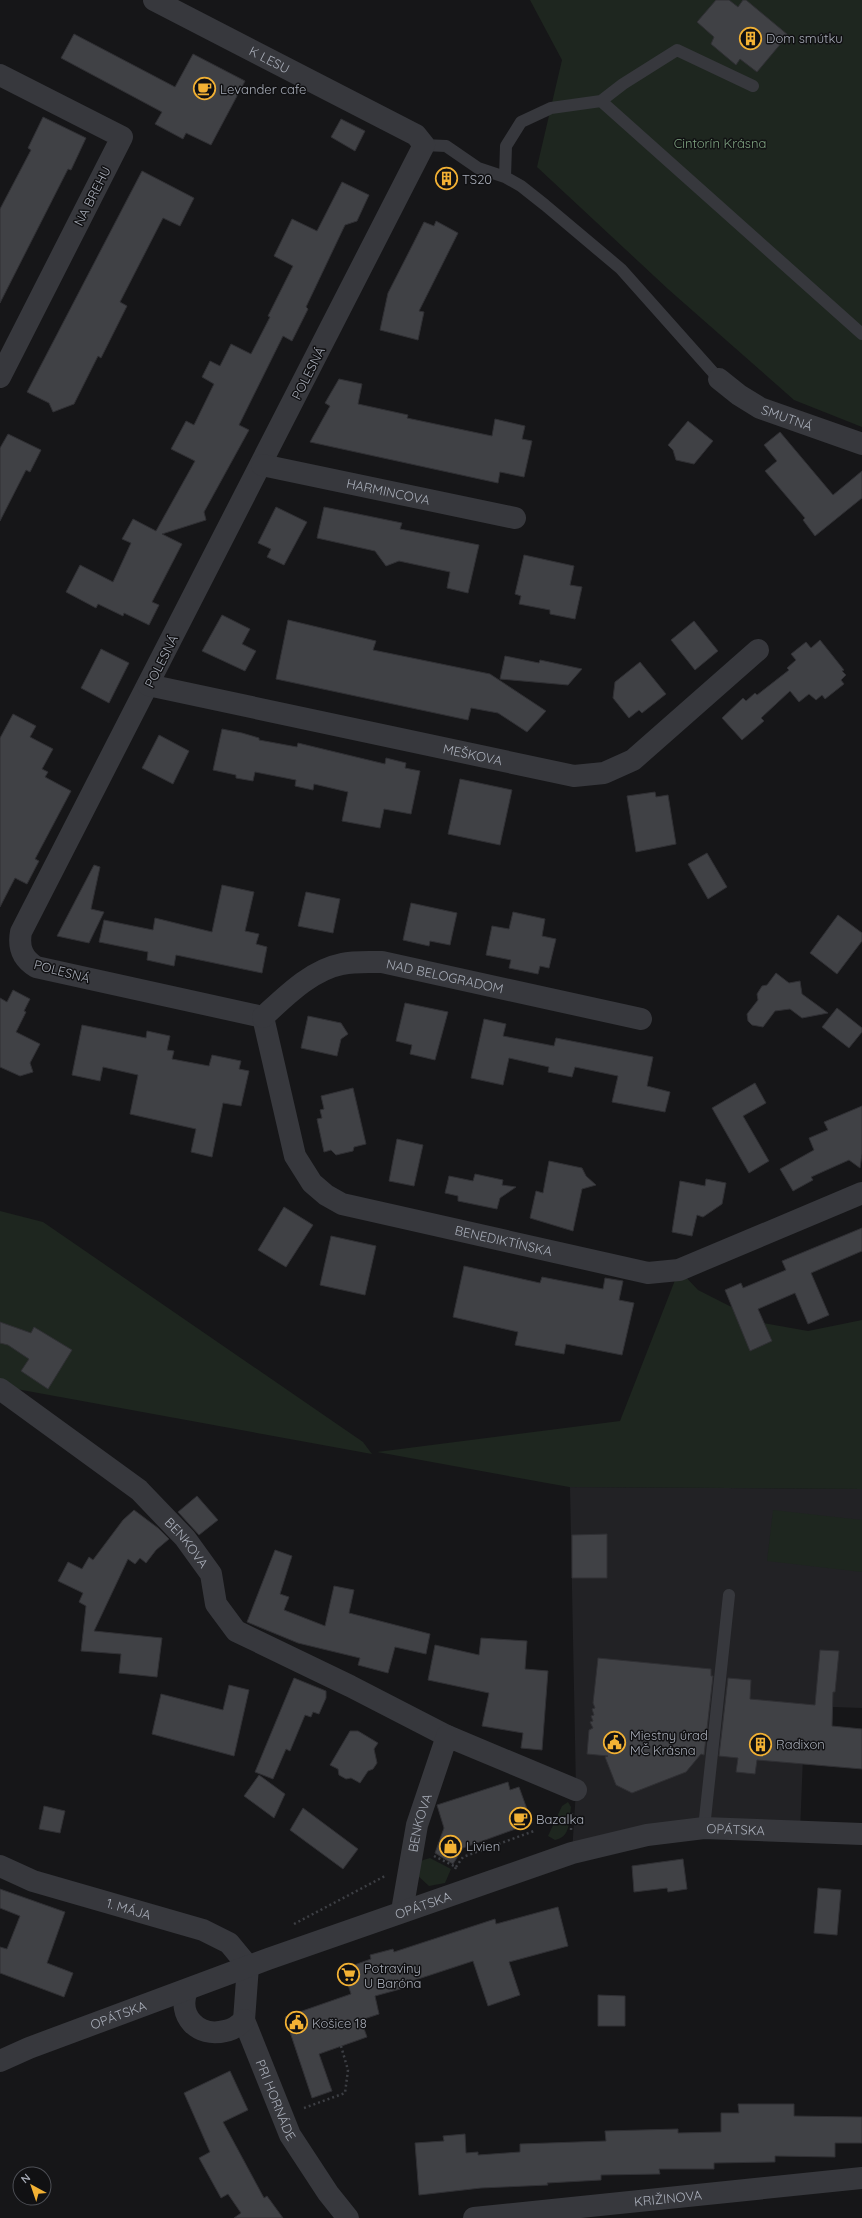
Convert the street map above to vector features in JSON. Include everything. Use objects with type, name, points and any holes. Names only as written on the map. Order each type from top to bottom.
[{"type":"street","name":"K LESU","points":[[154,0],[416,135],[424,145]]},
{"type":"street","name":"NA BREHU","points":[[0,75],[122,137],[0,377]]},
{"type":"street","name":"POLESNÁ","points":[[263,1017],[36,967],[27,961],[21,952],[19,942],[21,932],[262,465],[424,145]]},
{"type":"street","name":"SMUTNÁ","points":[[719,379],[738,395],[760,408],[862,444]]},
{"type":"street","name":"HARMINCOVA","points":[[262,465],[515,518]]},
{"type":"street","name":"MEŠKOVA","points":[[148,686],[574,776],[589,776],[604,773],[633,760],[758,650]]},
{"type":"street","name":"NAD BELOGRADOM","points":[[263,1017],[296,988],[318,974],[340,964],[382,962],[641,1019]]},
{"type":"street","name":"BENEDIKTÍNSKA","points":[[263,1017],[294,1156],[312,1183],[326,1195],[342,1204],[648,1273],[679,1270],[862,1193]]},
{"type":"street","name":"BENKOVA","points":[[0,1389],[139,1490],[185,1538],[211,1574],[216,1604],[236,1631],[350,1686],[447,1736],[575,1789]]},
{"type":"street","name":"BENKOVA","points":[[402,1911],[417,1825],[447,1736]]},
{"type":"street","name":"OPÁTSKA","points":[[0,2061],[29,2048],[248,1966],[402,1911],[568,1855],[647,1835],[704,1828],[862,1834]]},
{"type":"street","name":"1. MÁJA","points":[[0,1866],[33,1881],[203,1930],[229,1943],[248,1966]]},
{"type":"street","name":"PRI HORNÁDE","points":[[248,1966],[244,2020],[290,2135],[328,2193],[348,2218]]},
{"type":"street","points":[[187,1990],[183,1999],[184,2008],[188,2018],[196,2026],[214,2032],[225,2031],[244,2020]]},
{"type":"street","name":"KRIŽINOVA","points":[[474,2218],[862,2178]]},
{"type":"lane","points":[[505,177],[506,146],[521,122],[551,108],[601,101],[623,84],[677,50],[753,86]]},
{"type":"lane","points":[[601,101],[862,334]]},
{"type":"lane","points":[[424,145],[446,146],[478,168],[505,177],[521,186],[545,205],[621,269],[719,379]]},
{"type":"lane","points":[[704,1828],[729,1595]]},
{"type":"path","points":[[568,1855],[575,1789]]},
{"type":"path","points":[[456,1867],[463,1857],[534,1831]]},
{"type":"path","points":[[283,2116],[344,2093],[348,2070],[341,2046]]},
{"type":"shaded area","points":[[570,1487],[862,1489],[862,1708],[805,1706],[800,1833],[759,1831],[572,1853],[576,1790]]},
{"type":"green space","name":"Cintorín Krásna","points":[[530,0],[862,0],[862,427],[794,400],[668,289],[537,167],[562,60]]},
{"type":"green space","points":[[0,1211],[43,1222],[363,1442],[372,1454],[0,1386]]},
{"type":"green space","points":[[679,1270],[698,1290],[763,1323],[808,1331],[862,1320],[862,1489],[569,1487],[377,1452],[620,1421]]},
{"type":"green space","points":[[773,1510],[862,1520],[862,1572],[767,1561]]},
{"type":"green space","points":[[568,1802],[571,1807],[567,1832],[555,1840],[548,1836],[562,1806]]},
{"type":"green space","points":[[430,1858],[451,1869],[445,1883],[429,1886],[417,1875],[420,1861]]},
{"type":"building","name":"Dom smútku","points":[[716,0],[729,0],[738,7],[743,0],[746,0],[788,35],[757,72],[740,59],[736,65],[711,44],[714,37],[697,22]]},
{"type":"building","points":[[74,34],[175,87],[193,54],[245,81],[211,145],[186,133],[183,139],[155,124],[162,112],[61,58]]},
{"type":"building","points":[[43,117],[86,138],[71,170],[68,169],[0,303],[0,209],[31,150],[28,148]]},
{"type":"building","points":[[341,119],[365,131],[355,151],[331,137]]},
{"type":"building","points":[[142,171],[194,198],[180,226],[163,218],[120,302],[127,306],[101,358],[98,356],[74,404],[53,412],[49,403],[27,392]]},
{"type":"building","points":[[342,182],[369,195],[357,221],[345,225],[306,307],[308,309],[292,341],[283,336],[239,425],[249,430],[204,512],[206,520],[162,534],[182,544],[152,602],[159,605],[149,625],[124,613],[123,616],[98,604],[96,608],[66,592],[80,565],[113,582],[131,543],[122,539],[133,519],[156,531],[195,461],[171,449],[186,421],[194,425],[214,384],[202,377],[210,361],[220,366],[231,344],[251,354],[270,317],[268,316],[293,266],[274,256],[292,219],[317,231]]},
{"type":"building","points":[[436,221],[458,233],[419,311],[424,312],[418,340],[380,330],[388,293],[424,222],[434,226]]},
{"type":"building","points":[[339,379],[362,384],[358,404],[408,415],[407,418],[492,436],[495,419],[525,426],[522,439],[532,441],[524,477],[500,472],[498,483],[310,442],[330,406],[325,403]]},
{"type":"building","points":[[688,421],[713,441],[694,464],[676,460],[673,450],[668,445]]},
{"type":"building","points":[[780,432],[833,495],[862,471],[862,498],[815,536],[803,520],[805,518],[765,471],[777,461],[764,445]]},
{"type":"building","points":[[8,434],[41,450],[30,472],[26,470],[0,521],[0,448]]},
{"type":"building","points":[[276,507],[307,522],[284,565],[267,557],[271,549],[258,543]]},
{"type":"building","points":[[324,507],[402,523],[400,529],[479,545],[468,593],[447,588],[450,572],[399,561],[386,566],[375,551],[317,538]]},
{"type":"building","points":[[524,555],[574,566],[570,585],[582,587],[575,619],[550,614],[550,610],[519,604],[521,596],[515,594]]},
{"type":"building","points":[[222,615],[250,629],[242,644],[256,651],[245,671],[202,651]]},
{"type":"building","points":[[288,620],[376,641],[373,650],[490,674],[546,711],[527,732],[498,713],[471,708],[468,720],[276,679]]},
{"type":"building","points":[[694,621],[718,651],[695,670],[671,640]]},
{"type":"building","points":[[820,640],[844,670],[842,671],[846,675],[841,680],[844,684],[825,699],[822,695],[816,700],[809,694],[799,702],[790,691],[761,718],[764,721],[742,740],[722,718],[743,698],[746,701],[755,693],[757,695],[789,670],[787,668],[796,660],[791,654],[806,642],[811,648]]},
{"type":"building","points":[[101,649],[129,663],[109,703],[81,688]]},
{"type":"building","points":[[505,656],[539,663],[540,660],[582,669],[568,685],[500,679]]},
{"type":"building","points":[[640,662],[666,694],[642,713],[639,710],[629,718],[613,698],[615,682]]},
{"type":"building","points":[[13,714],[36,726],[30,737],[53,749],[42,769],[48,772],[45,777],[71,791],[35,859],[39,861],[27,884],[15,878],[0,907],[0,738]]},
{"type":"building","points":[[222,729],[259,738],[259,740],[297,747],[298,743],[385,764],[386,758],[406,763],[405,768],[420,771],[411,814],[384,809],[380,828],[342,821],[348,792],[314,784],[313,790],[295,786],[296,780],[255,772],[253,781],[236,778],[236,775],[213,770]]},
{"type":"building","points":[[159,735],[189,751],[173,784],[142,768]]},
{"type":"building","points":[[460,779],[512,790],[500,845],[448,834]]},
{"type":"building","points":[[655,792],[656,797],[668,795],[676,844],[636,852],[627,796]]},
{"type":"building","points":[[707,853],[727,887],[708,899],[688,864]]},
{"type":"building","points":[[94,865],[100,867],[91,909],[104,912],[89,943],[57,936]]},
{"type":"building","points":[[222,885],[254,892],[245,931],[259,934],[256,944],[267,947],[262,973],[176,955],[174,966],[147,960],[148,952],[99,942],[104,920],[153,930],[155,918],[212,932]]},
{"type":"building","points":[[306,892],[340,899],[333,933],[298,926]]},
{"type":"building","points":[[411,903],[457,913],[450,945],[430,941],[429,946],[403,940]]},
{"type":"building","points":[[513,912],[545,919],[542,936],[556,939],[549,968],[540,966],[538,974],[509,968],[511,960],[486,955],[492,926],[509,929]]},
{"type":"building","points":[[838,915],[862,933],[862,941],[837,974],[810,953]]},
{"type":"building","points":[[776,973],[789,983],[800,981],[802,994],[828,1013],[802,1018],[790,1009],[775,1011],[763,1027],[752,1025],[748,1021],[747,1014],[758,1000],[757,994],[762,986],[767,985]]},
{"type":"building","points":[[13,990],[30,999],[24,1011],[26,1012],[16,1032],[40,1044],[30,1063],[33,1072],[20,1076],[0,1067],[0,998],[7,1002]]},
{"type":"building","points":[[405,1003],[448,1012],[435,1060],[410,1054],[412,1045],[396,1041]]},
{"type":"building","points":[[837,1008],[862,1028],[862,1032],[849,1048],[822,1027]]},
{"type":"building","points":[[308,1016],[341,1023],[348,1034],[341,1039],[337,1056],[301,1048]]},
{"type":"building","points":[[484,1019],[506,1024],[503,1036],[554,1046],[556,1038],[653,1057],[647,1086],[670,1092],[665,1112],[612,1102],[618,1076],[575,1067],[572,1077],[548,1072],[549,1067],[509,1058],[503,1085],[471,1078]]},
{"type":"building","points":[[82,1025],[146,1038],[147,1031],[170,1036],[167,1050],[174,1051],[172,1059],[209,1066],[212,1055],[241,1061],[239,1069],[249,1071],[241,1106],[223,1103],[212,1157],[191,1152],[196,1129],[130,1114],[138,1075],[103,1067],[100,1081],[72,1075]]},
{"type":"building","points":[[755,1083],[766,1103],[743,1116],[769,1161],[749,1173],[712,1108]]},
{"type":"building","points":[[353,1088],[366,1144],[354,1147],[353,1151],[336,1155],[331,1150],[324,1152],[317,1119],[322,1118],[320,1110],[324,1109],[321,1096]]},
{"type":"building","points":[[862,1106],[862,1154],[860,1168],[849,1160],[811,1177],[813,1180],[793,1191],[780,1169],[814,1150],[809,1138],[828,1130],[824,1122]]},
{"type":"building","points":[[397,1139],[423,1145],[414,1186],[389,1181]]},
{"type":"building","points":[[549,1161],[582,1168],[586,1176],[596,1185],[582,1189],[573,1231],[530,1218],[536,1191],[543,1193]]},
{"type":"building","points":[[475,1174],[503,1180],[502,1185],[516,1187],[500,1198],[497,1209],[458,1201],[458,1196],[445,1193],[449,1176],[473,1181]]},
{"type":"building","points":[[706,1179],[726,1183],[722,1204],[703,1217],[697,1215],[692,1236],[672,1232],[680,1181],[705,1186]]},
{"type":"building","points":[[284,1207],[313,1225],[286,1267],[258,1250]]},
{"type":"building","points":[[862,1228],[862,1251],[811,1273],[829,1315],[808,1324],[795,1293],[758,1309],[772,1341],[750,1351],[725,1290],[741,1283],[743,1288],[786,1270],[782,1261]]},
{"type":"building","points":[[331,1236],[376,1246],[365,1295],[320,1285]]},
{"type":"building","points":[[464,1266],[540,1283],[542,1277],[603,1289],[605,1278],[623,1281],[619,1300],[634,1303],[622,1355],[566,1344],[564,1354],[515,1345],[518,1332],[453,1317]]},
{"type":"building","points":[[0,1322],[31,1333],[34,1327],[72,1350],[48,1389],[21,1371],[29,1359],[8,1345],[0,1343]]},
{"type":"building","points":[[197,1496],[218,1520],[199,1535],[178,1512]]},
{"type":"building","points":[[134,1510],[158,1528],[169,1539],[156,1550],[146,1563],[140,1558],[135,1564],[128,1559],[94,1631],[162,1638],[157,1677],[119,1673],[121,1654],[81,1651],[86,1606],[79,1602],[83,1593],[58,1581],[68,1562],[82,1569],[89,1557],[93,1560],[123,1520]]},
{"type":"building","points":[[607,1534],[607,1578],[572,1578],[572,1535]]},
{"type":"building","points":[[275,1550],[292,1556],[280,1594],[289,1597],[284,1610],[325,1626],[334,1586],[354,1590],[349,1613],[430,1634],[426,1654],[395,1647],[388,1673],[358,1665],[360,1658],[298,1643],[247,1622]]},
{"type":"building","points":[[481,1638],[527,1641],[525,1669],[548,1671],[542,1750],[521,1748],[523,1733],[482,1726],[489,1693],[428,1680],[435,1645],[479,1655]]},
{"type":"building","points":[[820,1650],[839,1651],[835,1692],[833,1692],[832,1726],[862,1729],[862,1769],[757,1760],[755,1774],[736,1772],[738,1758],[719,1756],[728,1678],[751,1680],[750,1699],[815,1705]]},
{"type":"building","points":[[598,1658],[711,1669],[711,1676],[713,1676],[704,1755],[701,1754],[686,1772],[632,1793],[616,1785],[605,1757],[608,1756],[587,1754],[589,1730],[593,1728],[590,1722],[593,1721],[591,1716],[594,1715],[592,1709],[595,1708],[593,1703]]},
{"type":"building","points":[[294,1678],[326,1691],[326,1698],[319,1714],[313,1712],[311,1717],[305,1715],[290,1751],[286,1749],[273,1779],[255,1772]]},
{"type":"building","points":[[229,1685],[249,1690],[234,1756],[152,1734],[161,1694],[223,1710]]},
{"type":"building","points":[[350,1731],[358,1731],[378,1743],[374,1749],[377,1763],[373,1769],[368,1771],[360,1783],[351,1778],[346,1779],[339,1775],[338,1769],[330,1765]]},
{"type":"building","points":[[259,1775],[285,1794],[274,1818],[244,1796]]},
{"type":"building","points":[[508,1782],[510,1790],[519,1787],[532,1823],[463,1848],[453,1864],[435,1853],[444,1828],[437,1805]]},
{"type":"building","points":[[44,1806],[65,1811],[60,1833],[39,1829]]},
{"type":"building","points":[[303,1808],[358,1849],[343,1869],[290,1830]]},
{"type":"building","points":[[683,1859],[687,1889],[668,1892],[667,1888],[634,1892],[632,1866]]},
{"type":"building","points":[[818,1888],[841,1890],[837,1935],[814,1933]]},
{"type":"building","points":[[0,1889],[65,1912],[47,1963],[73,1973],[64,1997],[0,1973],[0,1947],[7,1949],[20,1916],[0,1908]]},
{"type":"building","points":[[558,1907],[568,1946],[509,1962],[520,1995],[488,2006],[473,1961],[403,1984],[404,1988],[375,1996],[379,2014],[361,2020],[367,2037],[319,2054],[332,2091],[312,2098],[285,2017],[351,1994],[343,1969],[371,1959],[370,1955],[393,1949],[394,1952],[495,1919],[496,1924]]},
{"type":"building","points":[[598,1995],[625,1996],[625,2026],[598,2026]]},
{"type":"building","points":[[230,2071],[248,2110],[223,2122],[264,2198],[267,2196],[283,2218],[234,2218],[241,2213],[228,2194],[221,2198],[199,2158],[210,2152],[184,2093]]},
{"type":"building","points":[[738,2104],[794,2104],[794,2116],[862,2117],[862,2143],[835,2143],[835,2157],[775,2156],[775,2162],[714,2163],[714,2169],[659,2169],[660,2174],[601,2175],[601,2180],[547,2183],[548,2185],[481,2188],[419,2195],[415,2143],[444,2141],[443,2136],[465,2134],[466,2153],[478,2152],[478,2155],[520,2152],[520,2144],[606,2141],[605,2131],[678,2129],[678,2133],[721,2132],[721,2113],[739,2113]]},
{"type":"place","name":"Dom smútku","points":[[750,38]]},
{"type":"place","name":"Levander cafe","points":[[204,89]]},
{"type":"place","name":"TS20","points":[[447,179]]},
{"type":"place","name":"Miestny úrad MČ Krásna","points":[[614,1742]]},
{"type":"place","name":"Radixon","points":[[761,1744]]},
{"type":"place","name":"Bazalka","points":[[520,1819]]},
{"type":"place","name":"Livien","points":[[450,1846]]},
{"type":"place","name":"Potraviny U Baróna","points":[[349,1975]]},
{"type":"place","name":"Košice 18","points":[[296,2023]]}]
